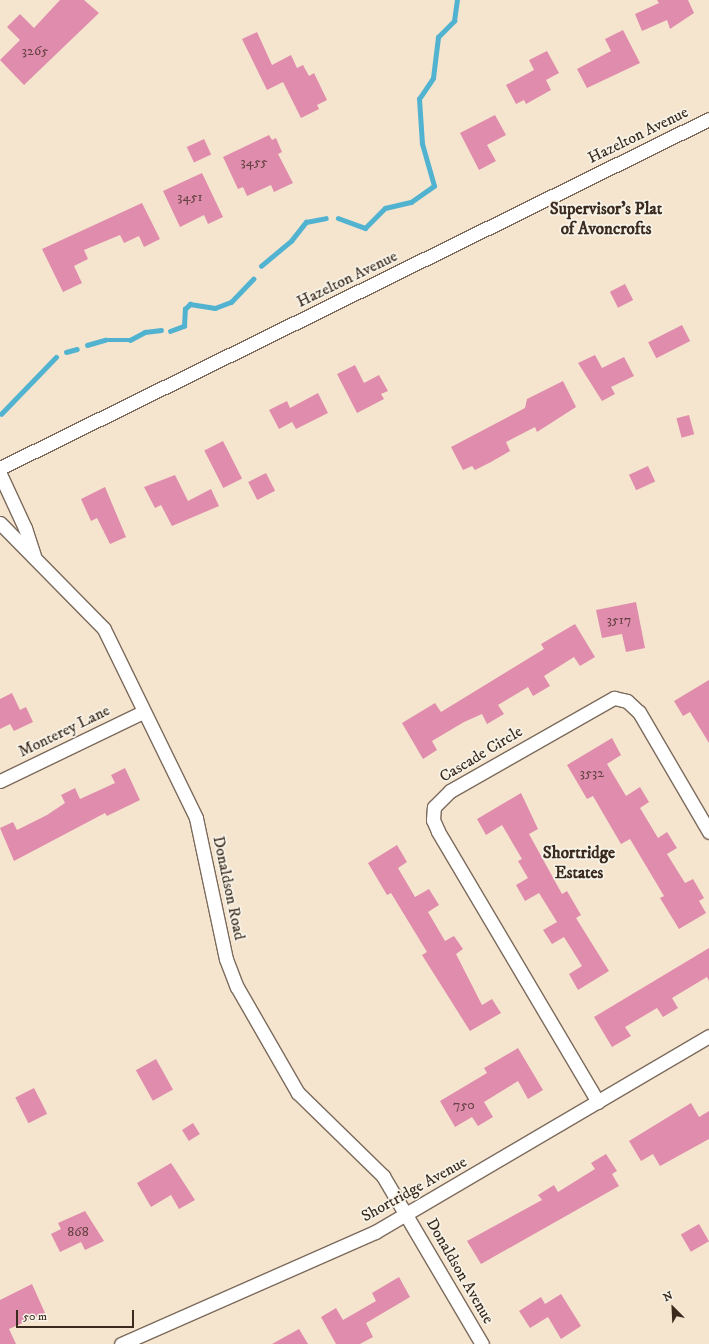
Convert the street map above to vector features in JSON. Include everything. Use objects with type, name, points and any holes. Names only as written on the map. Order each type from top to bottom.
[{"type":"street","name":"Hazelton Avenue","points":[[0,468],[709,119]]},
{"type":"street","name":"Donaldson Road","points":[[0,474],[25,528],[34,556]]},
{"type":"street","name":"Donaldson Road","points":[[0,523],[16,543],[34,556],[104,629],[143,712],[196,818],[226,959],[237,987],[298,1093],[329,1126],[364,1154],[408,1214]]},
{"type":"street","name":"Cascade Circle","points":[[598,1102],[438,831],[433,820],[434,806],[450,791],[614,698],[627,701],[639,712],[709,832]]},
{"type":"street","name":"Monterey Lane","points":[[0,781],[143,712]]},
{"type":"street","name":"Shortridge Avenue","points":[[121,1344],[342,1248],[408,1214],[709,1036]]},
{"type":"street","name":"Donaldson Avenue","points":[[408,1214],[482,1344]]},
{"type":"building","points":[[60,0],[84,0],[99,13],[24,85],[0,60],[20,40],[7,27],[20,14],[34,28]]},
{"type":"building","points":[[657,0],[688,0],[694,13],[670,29],[667,20],[642,31],[635,14],[659,3]]},
{"type":"building","points":[[623,30],[640,63],[587,88],[577,69],[611,51],[605,39]]},
{"type":"building","points":[[257,32],[272,65],[291,55],[297,68],[303,65],[309,76],[314,73],[327,100],[317,105],[319,109],[301,118],[283,82],[267,90],[242,39]]},
{"type":"building","points":[[547,51],[559,73],[546,80],[551,90],[526,104],[524,100],[516,104],[506,85],[534,70],[529,60]]},
{"type":"building","points":[[495,115],[506,135],[487,145],[496,161],[479,170],[460,133]]},
{"type":"building","points":[[269,135],[272,140],[276,138],[282,152],[278,154],[293,183],[274,192],[271,185],[247,196],[243,187],[238,189],[223,157]]},
{"type":"building","points":[[204,139],[211,154],[194,162],[187,147]]},
{"type":"building","points":[[202,173],[223,217],[208,224],[204,215],[180,227],[163,191]]},
{"type":"building","points":[[142,203],[160,239],[144,247],[139,236],[124,243],[120,235],[84,250],[88,259],[74,266],[82,283],[63,292],[42,249]]},
{"type":"building","points":[[625,284],[633,300],[618,308],[610,292]]},
{"type":"building","points":[[682,325],[690,341],[656,358],[648,342]]},
{"type":"building","points":[[595,355],[602,368],[624,357],[634,376],[611,387],[615,394],[602,401],[578,363]]},
{"type":"building","points":[[355,365],[364,383],[379,375],[388,391],[381,394],[384,399],[357,413],[337,374]]},
{"type":"building","points":[[563,381],[576,407],[537,432],[535,427],[506,442],[510,451],[491,462],[475,470],[472,466],[463,470],[451,447],[525,408],[527,399]]},
{"type":"building","points":[[318,393],[328,413],[296,429],[292,422],[279,429],[269,410],[287,401],[290,408]]},
{"type":"building","points":[[689,415],[694,434],[682,438],[676,418]]},
{"type":"building","points":[[223,441],[242,478],[223,488],[204,451]]},
{"type":"building","points":[[648,466],[655,481],[636,490],[629,475]]},
{"type":"building","points":[[266,473],[275,491],[257,500],[248,482]]},
{"type":"building","points":[[175,475],[188,501],[211,489],[219,506],[172,526],[161,505],[155,508],[144,487]]},
{"type":"building","points":[[105,487],[126,537],[110,544],[97,518],[91,521],[81,499]]},
{"type":"building","points":[[636,602],[645,648],[626,652],[622,634],[602,638],[596,610]]},
{"type":"building","points":[[575,624],[595,657],[580,666],[574,657],[544,676],[550,686],[533,696],[528,687],[498,705],[504,714],[487,724],[482,714],[464,722],[432,741],[437,750],[423,759],[402,723],[435,703],[441,712],[544,649],[541,644]]},
{"type":"building","points":[[709,680],[709,743],[690,712],[683,716],[674,701]]},
{"type":"building","points":[[12,693],[20,710],[26,707],[33,722],[14,731],[10,724],[0,729],[0,699]]},
{"type":"building","points":[[612,738],[621,755],[607,764],[626,796],[640,787],[649,802],[640,808],[658,838],[667,832],[677,848],[667,854],[685,883],[693,879],[704,898],[699,901],[706,913],[679,929],[660,898],[664,896],[630,839],[621,844],[593,796],[587,799],[567,765]]},
{"type":"building","points":[[125,768],[140,800],[107,816],[105,813],[14,861],[0,828],[13,822],[17,830],[47,815],[65,803],[61,795],[75,788],[80,799],[115,783],[111,775]]},
{"type":"building","points":[[521,793],[538,829],[529,834],[562,894],[567,891],[581,915],[576,918],[609,971],[578,990],[569,974],[582,966],[564,937],[552,944],[543,930],[557,922],[539,893],[525,901],[516,885],[528,878],[518,861],[522,859],[502,825],[486,835],[477,819]]},
{"type":"building","points":[[397,845],[407,862],[398,868],[415,897],[429,889],[439,905],[428,912],[445,941],[454,936],[463,949],[456,954],[482,1005],[492,999],[501,1013],[470,1031],[422,955],[427,952],[391,893],[387,895],[368,863]]},
{"type":"building","points":[[709,948],[709,981],[707,977],[672,998],[678,1008],[663,1017],[657,1008],[625,1027],[631,1036],[612,1047],[594,1017]]},
{"type":"building","points":[[518,1048],[543,1090],[528,1099],[518,1081],[484,1102],[493,1117],[478,1126],[472,1117],[455,1127],[440,1101],[487,1073],[484,1068]]},
{"type":"building","points":[[156,1059],[173,1090],[153,1101],[136,1070]]},
{"type":"building","points":[[34,1088],[47,1114],[28,1123],[15,1098]]},
{"type":"building","points":[[691,1103],[699,1117],[709,1111],[709,1139],[660,1166],[653,1154],[641,1161],[629,1141]]},
{"type":"building","points":[[193,1123],[200,1134],[189,1141],[182,1130]]},
{"type":"building","points":[[606,1154],[617,1171],[612,1174],[619,1186],[481,1264],[467,1241],[542,1200],[538,1195],[554,1185],[558,1192],[595,1169],[591,1163]]},
{"type":"building","points":[[171,1163],[195,1200],[179,1209],[171,1195],[151,1207],[137,1183]]},
{"type":"building","points":[[85,1211],[104,1241],[85,1250],[81,1242],[60,1252],[51,1234],[61,1229],[58,1223]]},
{"type":"building","points":[[699,1224],[709,1241],[691,1252],[681,1234]]},
{"type":"building","points":[[399,1277],[410,1297],[366,1323],[373,1337],[360,1344],[336,1344],[321,1317],[336,1308],[343,1320],[376,1301],[372,1293]]},
{"type":"building","points":[[32,1284],[45,1313],[9,1329],[16,1344],[0,1344],[0,1300]]},
{"type":"building","points":[[561,1294],[581,1326],[561,1339],[548,1317],[530,1328],[519,1311],[541,1297],[545,1304]]},
{"type":"building","points":[[299,1329],[308,1344],[272,1344]]},
{"type":"waterway","points":[[338,218],[365,228],[385,208],[411,202],[434,186],[422,144],[419,99],[433,78],[438,37],[454,21],[457,0]]},
{"type":"waterway","points":[[261,266],[291,241],[306,222],[326,218]]},
{"type":"waterway","points":[[170,331],[184,326],[185,309],[190,304],[215,308],[231,302],[253,279]]},
{"type":"waterway","points":[[87,345],[105,340],[130,340],[145,332],[161,330]]},
{"type":"waterway","points":[[66,352],[77,349]]},
{"type":"waterway","points":[[1,414],[56,357]]},
{"type":"district","name":"Supervisor's Plat of Avoncrofts","points":[[606,220]]},
{"type":"district","name":"Shortridge Estates","points":[[579,864]]}]
